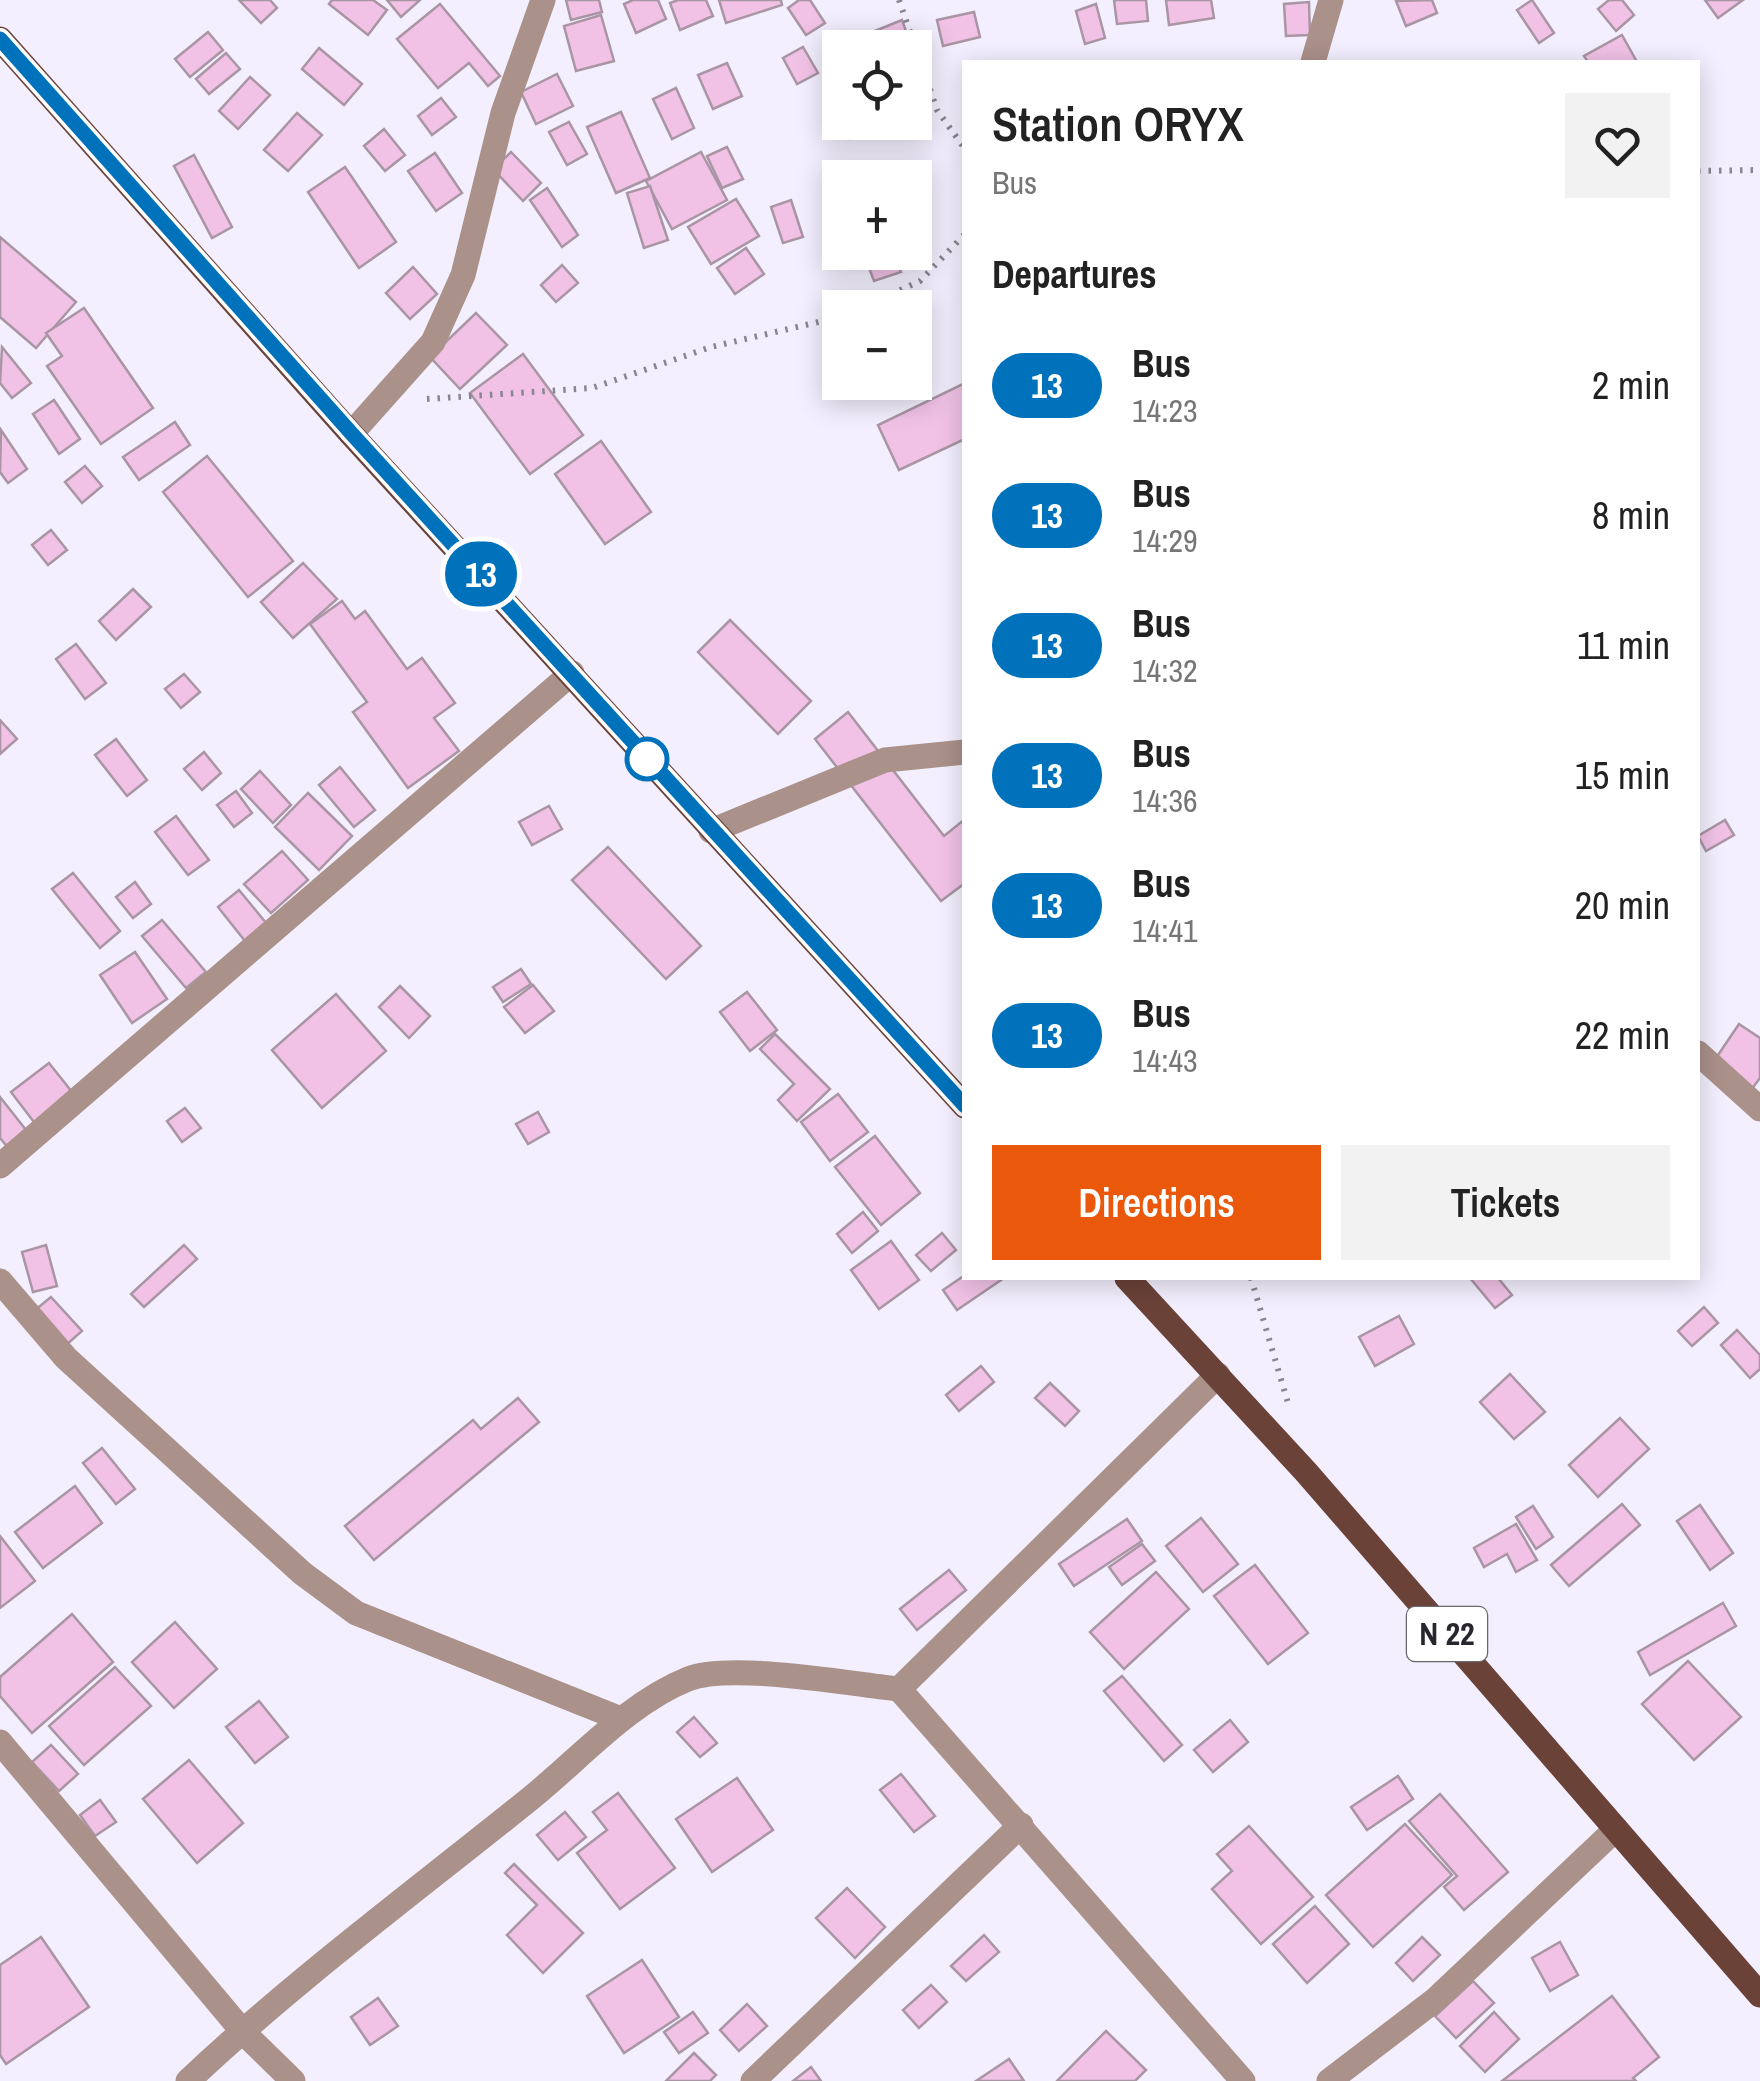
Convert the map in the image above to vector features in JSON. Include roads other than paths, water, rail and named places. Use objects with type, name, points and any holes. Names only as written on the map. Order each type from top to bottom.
[{"type":"main road","points":[[0,39],[710,831],[962,1103]]},
{"type":"main road","name":"N 22","points":[[1129,1280],[1306,1472],[1760,1995]]},
{"type":"street","points":[[352,434],[432,342],[462,276],[503,112],[544,0]]},
{"type":"street","points":[[1314,60],[1331,0]]},
{"type":"street","points":[[0,1166],[572,673]]},
{"type":"street","points":[[710,831],[885,760],[962,752]]},
{"type":"street","points":[[1700,1056],[1760,1109]]},
{"type":"street","points":[[0,1281],[66,1358],[302,1572],[356,1612],[621,1719]]},
{"type":"street","points":[[899,1690],[1218,1374]]},
{"type":"street","points":[[188,2081],[444,1863],[589,1750],[621,1719],[690,1678],[760,1673],[899,1690],[1243,2081]]},
{"type":"street","points":[[0,1742],[244,2033],[292,2081]]},
{"type":"street","points":[[753,2081],[1021,1826]]},
{"type":"street","points":[[1328,2081],[1435,2000],[1616,1829]]}]
